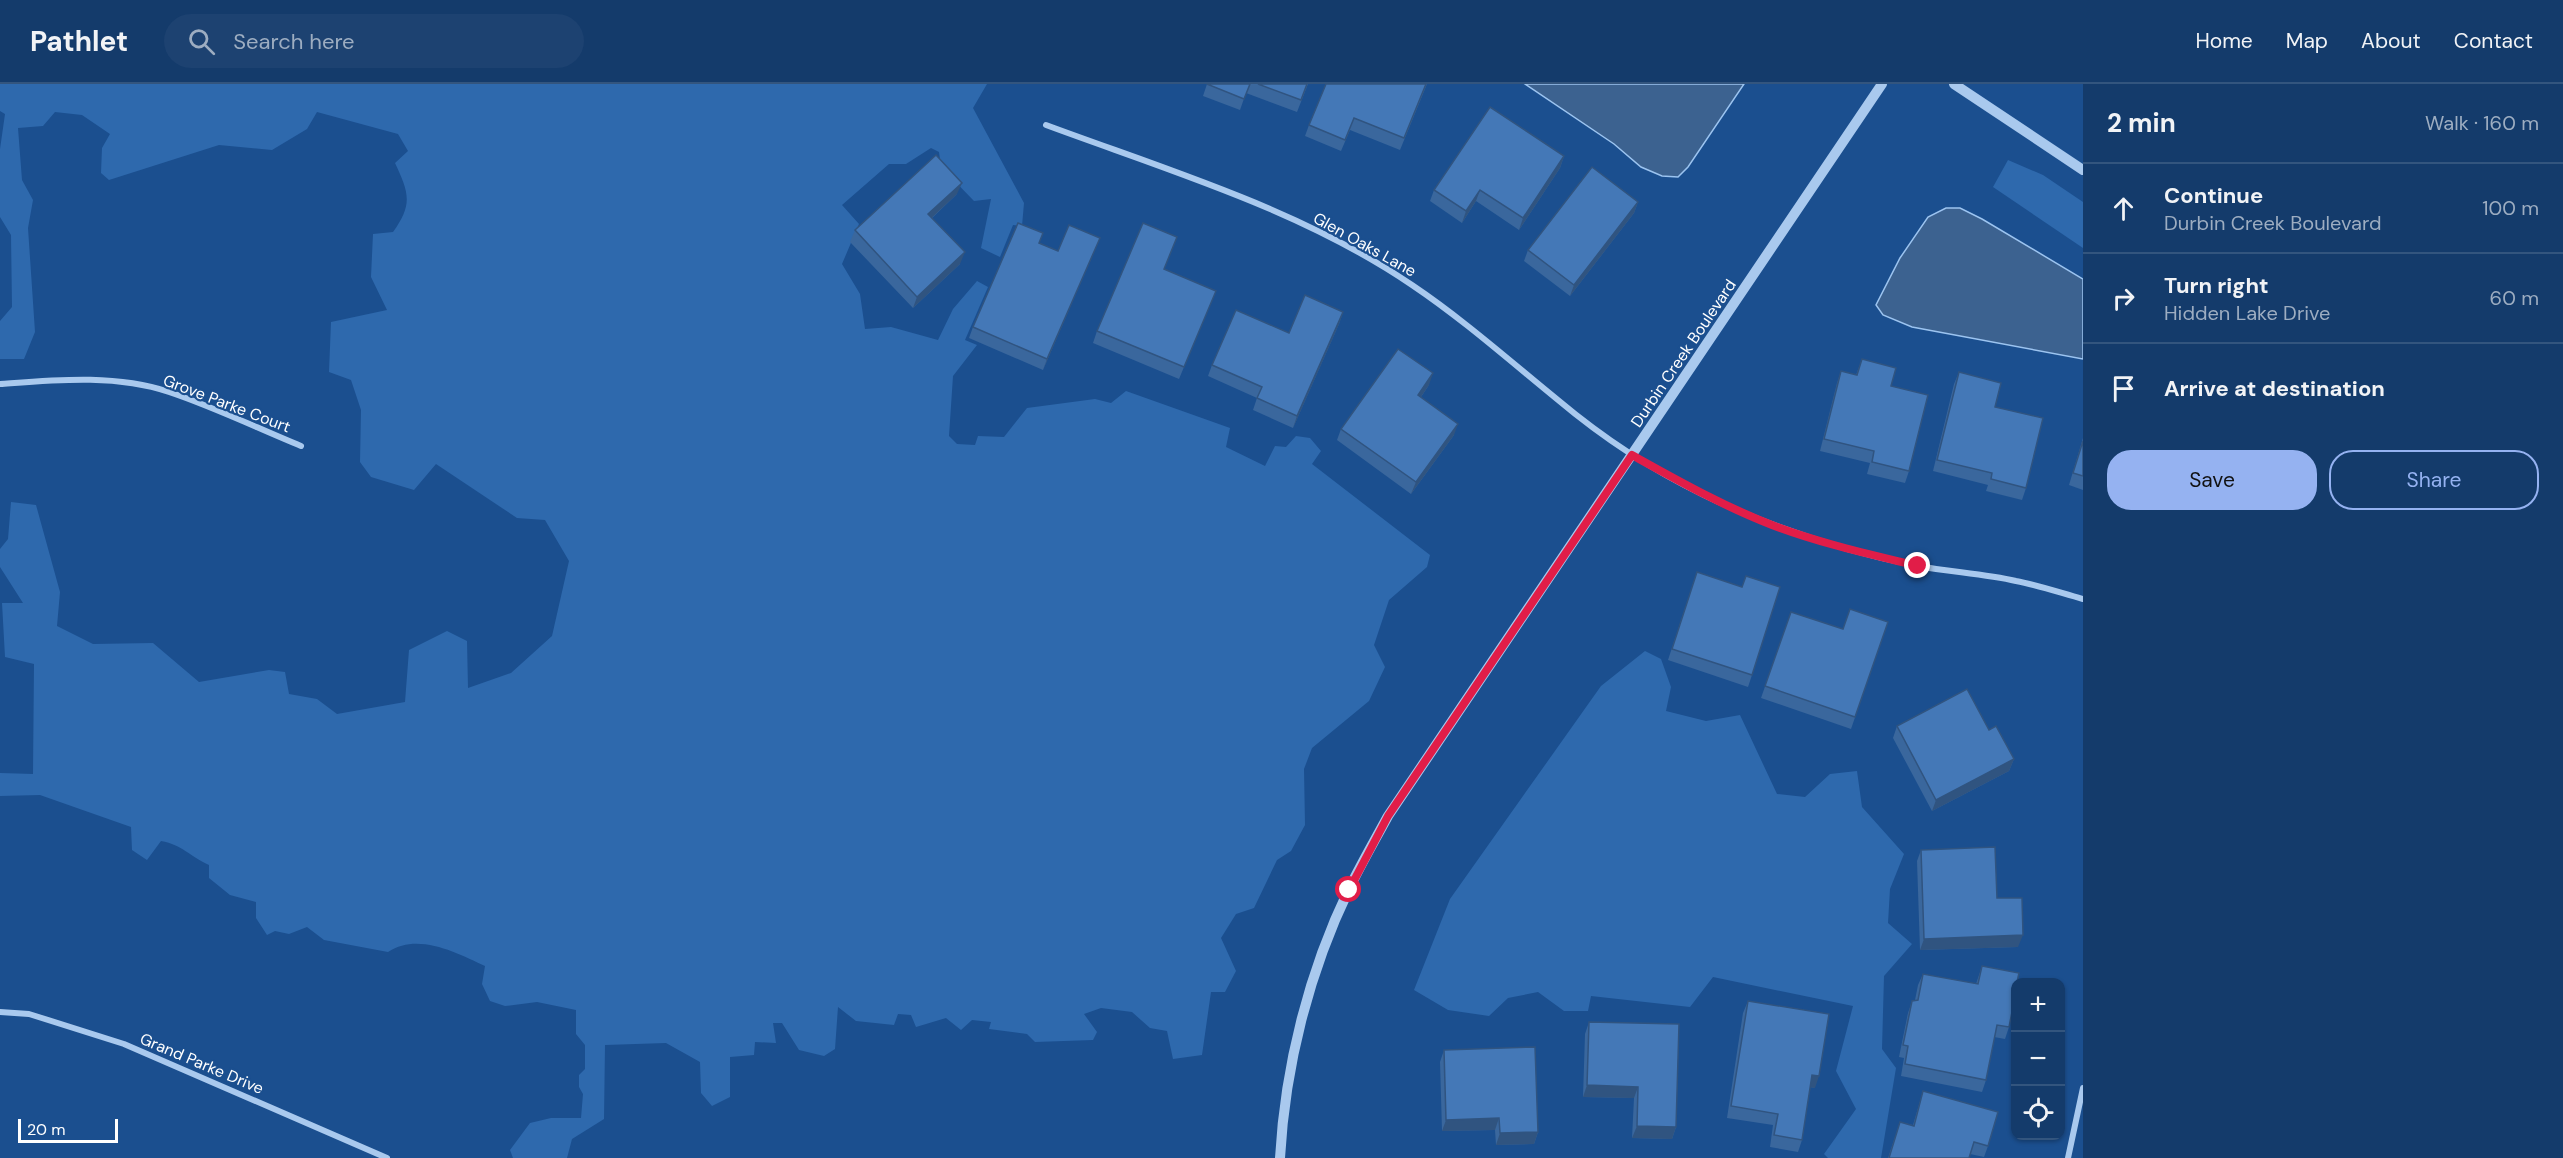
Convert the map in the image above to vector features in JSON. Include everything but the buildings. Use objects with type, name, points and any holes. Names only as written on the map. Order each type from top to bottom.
[{"type":"street","name":"Durbin Creek Boulevard","points":[[1280,1158],[1281,1124],[1296,1042],[1319,964],[1349,890],[1388,816],[1882,84]]},
{"type":"street","points":[[1954,84],[2083,170]]},
{"type":"street","name":"Glen Oaks Lane","points":[[1046,125],[1251,201],[1334,239],[1411,284],[1477,332],[1560,402],[1632,455],[1721,503],[1772,525],[1843,548],[1918,566],[2017,581],[2083,599]]},
{"type":"street","name":"Grove Parke Court","points":[[0,384],[75,379],[124,383],[168,392],[301,446]]},
{"type":"street","name":"Grand Parke Drive","points":[[0,1012],[29,1014],[124,1044],[387,1158]]},
{"type":"street","points":[[2068,1158],[2083,1088]]},
{"type":"shaded area","points":[[0,84],[987,84],[973,108],[1024,203],[1022,226],[1013,225],[1000,257],[981,248],[991,199],[974,201],[941,167],[939,152],[931,148],[906,164],[889,164],[842,205],[859,224],[842,264],[860,294],[865,329],[891,327],[938,340],[953,309],[977,281],[988,287],[965,340],[977,345],[953,376],[949,436],[957,444],[975,445],[978,436],[1004,437],[1027,408],[1095,399],[1111,403],[1126,391],[1230,428],[1226,447],[1265,466],[1275,446],[1286,447],[1296,436],[1310,438],[1321,451],[1312,464],[1430,555],[1427,567],[1389,600],[1374,645],[1385,667],[1369,701],[1312,748],[1304,769],[1305,825],[1291,851],[1277,860],[1254,908],[1236,914],[1221,938],[1236,971],[1225,992],[1211,992],[1202,1055],[1173,1059],[1167,1031],[1150,1028],[1132,1012],[1101,1008],[1084,1014],[1097,1032],[1093,1040],[1035,1042],[1027,1034],[989,1029],[991,1022],[972,1020],[961,1030],[946,1018],[916,1027],[911,1015],[898,1014],[894,1025],[856,1021],[838,1007],[835,1049],[824,1056],[799,1050],[782,1023],[773,1023],[776,1043],[755,1042],[754,1055],[730,1057],[730,1097],[712,1106],[701,1093],[700,1062],[666,1043],[605,1045],[604,1119],[572,1139],[567,1158],[513,1158],[510,1150],[530,1123],[551,1118],[581,1118],[583,1094],[579,1087],[579,1075],[585,1069],[585,1045],[576,1034],[576,1010],[537,1002],[505,1006],[490,1001],[482,984],[485,966],[437,947],[412,944],[400,946],[388,952],[324,940],[307,927],[289,934],[275,931],[267,935],[256,918],[256,902],[230,895],[209,878],[209,865],[181,848],[161,841],[147,860],[132,850],[131,827],[40,795],[0,796],[0,773],[33,774],[34,664],[5,657],[2,603],[23,603],[0,567],[0,549],[8,539],[11,502],[36,505],[60,592],[57,626],[93,644],[153,643],[199,682],[269,670],[285,672],[289,694],[317,699],[337,714],[405,702],[409,650],[447,631],[467,641],[468,688],[511,673],[552,636],[569,561],[545,520],[517,518],[436,464],[414,490],[371,477],[360,462],[361,410],[351,380],[329,372],[331,322],[387,310],[371,277],[373,234],[393,232],[406,206],[406,191],[395,163],[408,151],[398,134],[317,112],[307,129],[272,150],[219,145],[109,180],[101,173],[102,148],[110,134],[82,115],[55,112],[43,126],[18,128],[22,180],[33,200],[28,228],[35,332],[24,359],[0,359],[0,321],[12,307],[11,235],[0,217],[0,149],[5,114],[0,111]]},
{"type":"shaded area","points":[[1525,84],[1744,84],[1688,167],[1678,177],[1662,176],[1641,167],[1614,144]]},
{"type":"shaded area","points":[[2008,160],[2043,175],[2083,202],[2083,248],[1993,187]]},
{"type":"shaded area","points":[[1946,208],[1960,208],[1982,219],[2083,279],[2083,359],[1912,327],[1883,315],[1876,305],[1900,258],[1928,217]]},
{"type":"shaded area","points":[[1645,651],[1661,659],[1671,687],[1666,711],[1706,721],[1740,715],[1777,794],[1805,797],[1830,774],[1857,771],[1862,807],[1904,854],[1890,889],[1888,923],[1912,944],[1884,976],[1882,1049],[1896,1068],[1881,1158],[1828,1158],[1824,1154],[1856,1109],[1836,1071],[1853,1006],[1713,977],[1690,1007],[1591,996],[1588,1011],[1564,1011],[1538,992],[1508,998],[1489,1016],[1448,1010],[1414,990],[1450,899],[1601,686]]},
{"type":"route","points":[[1349,890],[1388,816],[1632,455],[1702,494],[1772,525],[1843,548],[1918,566]]}]
